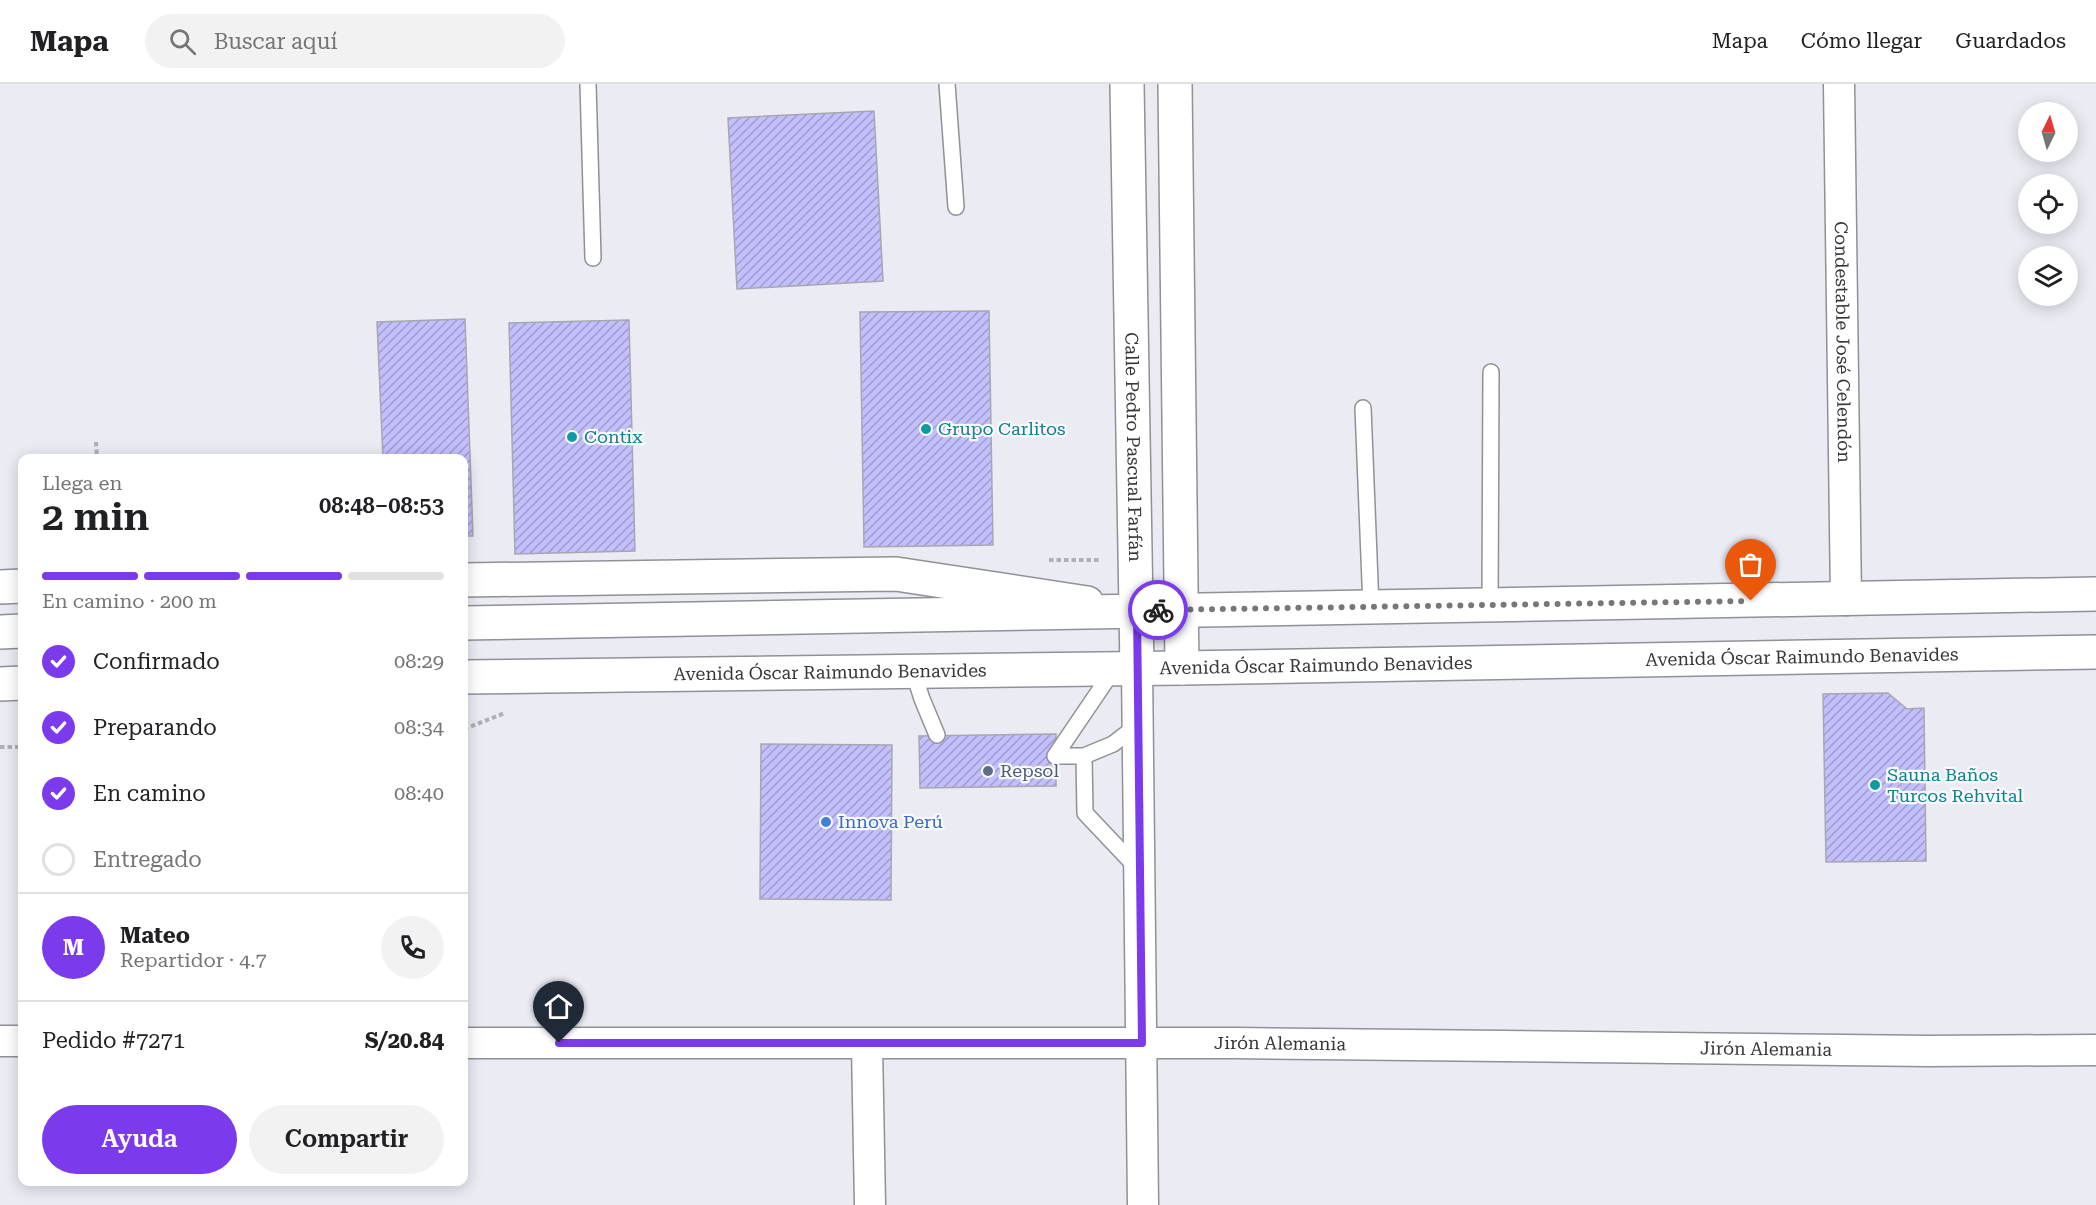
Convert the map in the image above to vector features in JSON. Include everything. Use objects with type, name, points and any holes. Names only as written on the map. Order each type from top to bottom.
[{"type":"main road","name":"Calle Pedro Pascual Farfán","points":[[1125,669],[1137,611],[1127,84]]},
{"type":"main road","points":[[1175,84],[1182,668]]},
{"type":"main road","points":[[468,580],[896,574],[1137,611]]},
{"type":"main road","points":[[0,586],[18,586]]},
{"type":"main road","points":[[468,623],[2096,594]]},
{"type":"main road","points":[[0,632],[18,631]]},
{"type":"main road","name":"Avenida Óscar Raimundo Benavides","points":[[468,677],[1125,669],[2096,652]]},
{"type":"main road","points":[[0,684],[18,683]]},
{"type":"street","name":"Condestable José Celendón","points":[[1839,84],[1846,600]]},
{"type":"street","name":"Calle Pedro Pascual Farfán","points":[[1125,669],[1138,724],[1143,1205]]},
{"type":"street","points":[[0,1041],[18,1041]]},
{"type":"street","name":"Jirón Alemania","points":[[468,1043],[867,1045],[1142,1043],[1928,1051],[2096,1050]]},
{"type":"street","points":[[867,1045],[870,1205]]},
{"type":"lane","points":[[588,84],[593,258]]},
{"type":"lane","points":[[946,84],[956,207]]},
{"type":"lane","points":[[1490,605],[1491,372]]},
{"type":"lane","points":[[1363,408],[1371,607]]},
{"type":"lane","points":[[1125,669],[1055,756],[1084,756],[1113,744],[1138,724]]},
{"type":"lane","points":[[913,671],[937,735]]},
{"type":"lane","points":[[1084,756],[1085,813],[1140,871]]},
{"type":"path","points":[[96,442],[97,454]]},
{"type":"path","points":[[0,747],[18,747]]},
{"type":"building","points":[[874,111],[883,281],[737,289],[728,118]]},
{"type":"building","name":"Grupo Carlitos","points":[[989,311],[993,545],[864,547],[860,312]]},
{"type":"building","points":[[465,319],[473,536],[468,536],[468,454],[383,454],[377,322]]},
{"type":"building","name":"Contix","points":[[629,320],[635,551],[515,554],[509,323]]},
{"type":"building","name":"Sauna Baños Turcos Rehvital","points":[[1888,693],[1907,709],[1924,708],[1926,861],[1826,862],[1823,694]]},
{"type":"building","name":"Repsol","points":[[1056,734],[1056,786],[920,788],[919,736]]},
{"type":"building","name":"Innova Perú","points":[[761,744],[892,745],[891,900],[760,899]]},
{"type":"way so far","points":[[1158,610],[1751,601]]},
{"type":"place","name":"Grupo Carlitos","points":[[926,429]]},
{"type":"place","name":"Contix","points":[[572,437]]},
{"type":"place","name":"Repsol","points":[[988,771]]},
{"type":"place","name":"Sauna Baños Turcos Rehvital","points":[[1875,785]]},
{"type":"place","name":"Innova Perú","points":[[826,822]]},
{"type":"route","points":[[559,1043],[867,1045],[1142,1043],[1137,611],[1158,610]]}]
